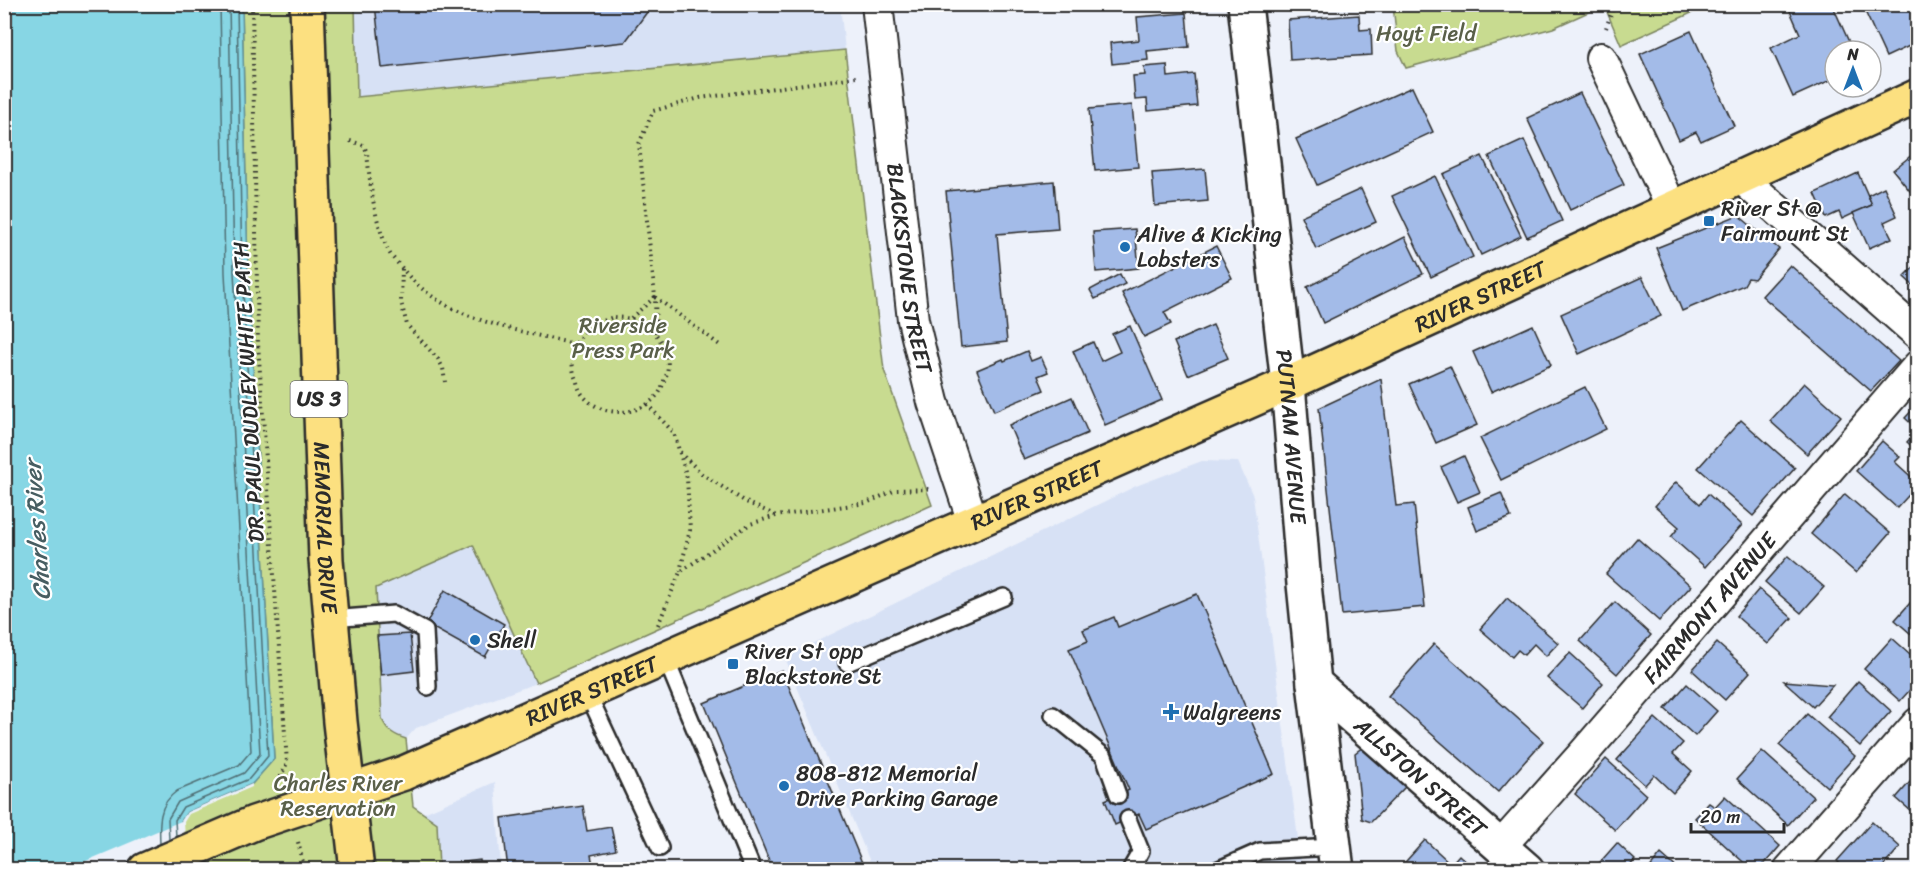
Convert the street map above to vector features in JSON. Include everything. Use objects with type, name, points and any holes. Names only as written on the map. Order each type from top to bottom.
[{"type":"main road","name":"MEMORIAL DRIVE","points":[[307,4],[322,472],[340,722],[357,870]]},
{"type":"main road","name":"PUTNAM AVENUE","points":[[1245,4],[1288,384],[1314,683],[1336,858]]},
{"type":"main road","name":"RIVER STREET","points":[[145,870],[254,823],[404,773],[1288,384],[1917,96]]},
{"type":"main road","name":"ALLSTON STREET","points":[[1314,683],[1527,870]]},
{"type":"street","name":"BLACKSTONE STREET","points":[[877,4],[913,320],[933,402],[974,522]]},
{"type":"street","points":[[1601,58],[1672,208]]},
{"type":"street","points":[[1740,177],[1917,334]]},
{"type":"street","name":"FAIRMONT AVENUE","points":[[1500,847],[1917,366]]},
{"type":"street","points":[[1789,870],[1917,723]]},
{"type":"lane","points":[[847,663],[1004,597]]},
{"type":"lane","points":[[331,619],[394,614],[425,631],[428,687]]},
{"type":"lane","points":[[665,657],[753,870]]},
{"type":"lane","points":[[587,692],[660,848]]},
{"type":"lane","points":[[1053,715],[1104,756],[1118,795]]},
{"type":"lane","points":[[1128,819],[1141,851],[1130,870]]},
{"type":"lane","points":[[1216,870],[1260,851],[1336,858]]},
{"type":"path","name":"DR. PAUL DUDLEY WHITE PATH","points":[[252,4],[258,344],[287,763],[281,776]]},
{"type":"path","points":[[1605,28],[1617,4]]},
{"type":"path","points":[[656,333],[643,323],[631,318],[614,317],[598,322],[574,344],[572,367],[579,390],[591,403],[606,411],[631,412],[647,404],[659,393],[667,372],[667,355],[656,333],[655,297],[639,144],[653,111],[700,98],[885,73]]},
{"type":"path","points":[[350,141],[363,145],[367,152],[375,207],[389,252],[420,288],[440,302],[467,315],[574,344]]},
{"type":"path","points":[[402,269],[401,302],[407,325],[438,358],[443,368],[445,382]]},
{"type":"path","points":[[631,318],[655,297]]},
{"type":"path","points":[[655,297],[721,345]]},
{"type":"path","points":[[647,404],[674,433],[687,478],[690,530],[680,572],[657,626]]},
{"type":"path","points":[[679,450],[702,474],[746,502],[776,516]]},
{"type":"path","points":[[680,572],[750,524],[776,516],[866,503],[896,490],[930,489]]},
{"type":"shaded area","points":[[355,5],[840,5],[845,50],[356,97]]},
{"type":"shaded area","points":[[1202,461],[1238,462],[1253,496],[1302,869],[873,869],[783,653],[797,651],[1136,486]]},
{"type":"shaded area","name":"Shell","points":[[473,545],[536,683],[416,728],[406,739],[396,736],[386,728],[382,719],[376,588]]},
{"type":"shaded area","points":[[495,782],[501,869],[421,869],[417,816]]},
{"type":"green space","name":"Hoyt Field","points":[[1393,4],[1709,5],[1621,45],[1604,5],[1553,28],[1406,68],[1398,51]]},
{"type":"green space","name":"Riverside Press Park","points":[[242,5],[355,5],[357,97],[845,50],[884,370],[932,505],[536,683],[473,545],[376,588],[382,719],[391,732],[406,739],[413,806],[437,823],[439,869],[184,869],[181,821],[187,812],[252,784],[274,759],[248,272]]},
{"type":"water","name":"Charles River","points":[[5,5],[242,5],[248,272],[274,759],[252,784],[187,812],[181,821],[184,869],[5,870]]},
{"type":"pier","points":[[252,784],[252,787],[189,814],[184,822],[187,870],[67,869],[181,821],[187,812]]},
{"type":"building","points":[[375,4],[653,4],[625,42],[382,68]]},
{"type":"building","points":[[1787,4],[1832,4],[1848,39],[1823,39],[1823,83],[1793,97],[1771,48],[1800,34]]},
{"type":"building","points":[[1867,4],[1918,4],[1918,42],[1886,57],[1883,50],[1883,39],[1878,39],[1863,7]]},
{"type":"building","points":[[1186,13],[1189,47],[1147,51],[1148,60],[1112,64],[1110,43],[1139,40],[1137,17]]},
{"type":"building","points":[[1359,15],[1360,30],[1371,29],[1372,55],[1290,60],[1288,20]]},
{"type":"building","points":[[1691,31],[1734,126],[1701,141],[1696,132],[1679,140],[1640,54]]},
{"type":"building","points":[[1167,65],[1168,77],[1194,74],[1197,106],[1148,111],[1147,99],[1135,100],[1133,76],[1145,75],[1144,67]]},
{"type":"building","points":[[1412,87],[1433,132],[1317,185],[1296,139]]},
{"type":"building","points":[[1580,93],[1624,185],[1570,210],[1527,118]]},
{"type":"building","points":[[1132,105],[1138,167],[1095,171],[1089,109]]},
{"type":"building","points":[[1524,140],[1562,221],[1527,237],[1489,156]]},
{"type":"building","points":[[1918,150],[1918,201],[1893,170]]},
{"type":"building","points":[[1482,156],[1521,236],[1481,255],[1443,174]]},
{"type":"building","points":[[1205,169],[1208,201],[1155,206],[1152,173]]},
{"type":"building","points":[[1858,173],[1872,205],[1842,219],[1839,212],[1826,218],[1815,193]]},
{"type":"building","points":[[1435,176],[1473,257],[1431,277],[1392,196]]},
{"type":"building","points":[[1054,181],[1058,229],[997,234],[1007,342],[961,347],[946,191]]},
{"type":"building","points":[[1884,187],[1897,216],[1884,222],[1892,238],[1869,248],[1853,213],[1872,205],[1868,195]]},
{"type":"building","points":[[1361,189],[1376,222],[1316,249],[1301,216]]},
{"type":"building","points":[[1738,215],[1779,249],[1754,279],[1748,278],[1744,285],[1682,311],[1656,248]]},
{"type":"building","points":[[1135,229],[1139,268],[1096,272],[1093,232]]},
{"type":"building","points":[[1405,237],[1423,274],[1323,323],[1307,287]]},
{"type":"building","points":[[1216,246],[1232,278],[1164,312],[1171,324],[1144,337],[1122,293]]},
{"type":"building","points":[[1918,263],[1918,290],[1904,277]]},
{"type":"building","points":[[1790,265],[1899,361],[1871,391],[1762,296]]},
{"type":"building","points":[[1120,274],[1125,284],[1095,299],[1090,290]]},
{"type":"building","points":[[1642,277],[1661,316],[1579,354],[1561,314]]},
{"type":"building","points":[[1213,325],[1228,358],[1188,375],[1174,342]]},
{"type":"building","points":[[1533,325],[1551,365],[1491,392],[1473,352]]},
{"type":"building","points":[[1130,326],[1162,400],[1105,425],[1073,351],[1093,342],[1101,361],[1120,352],[1112,334]]},
{"type":"building","points":[[1027,351],[1031,361],[1041,357],[1048,372],[1038,376],[1044,390],[994,411],[977,370]]},
{"type":"building","points":[[1450,366],[1477,425],[1436,443],[1409,384]]},
{"type":"building","points":[[1381,379],[1396,506],[1414,504],[1425,607],[1342,615],[1319,408]]},
{"type":"building","points":[[1804,383],[1841,416],[1807,454],[1770,421]]},
{"type":"building","points":[[1585,387],[1606,429],[1501,480],[1480,438]]},
{"type":"building","points":[[1072,397],[1088,433],[1024,460],[1009,425]]},
{"type":"building","points":[[1918,404],[1918,430],[1905,418]]},
{"type":"building","points":[[1741,420],[1795,468],[1753,516],[1698,468]]},
{"type":"building","points":[[1918,430],[1918,452],[1907,442]]},
{"type":"building","points":[[1882,441],[1900,457],[1895,462],[1918,483],[1897,508],[1856,471]]},
{"type":"building","points":[[1464,456],[1480,492],[1457,502],[1441,467]]},
{"type":"building","points":[[1676,482],[1700,504],[1708,494],[1742,525],[1705,567],[1671,537],[1679,527],[1655,506]]},
{"type":"building","points":[[1501,493],[1511,517],[1477,531],[1468,507]]},
{"type":"building","points":[[1845,494],[1890,533],[1856,573],[1811,534]]},
{"type":"building","points":[[1637,538],[1691,586],[1659,621],[1606,574]]},
{"type":"building","points":[[1788,556],[1824,587],[1801,613],[1765,582]]},
{"type":"building","points":[[1759,589],[1792,618],[1768,644],[1736,616]]},
{"type":"building","name":"Shell","points":[[445,590],[504,624],[485,657],[426,624]]},
{"type":"building","name":"Walgreens","points":[[1197,594],[1274,774],[1146,829],[1139,814],[1115,825],[1105,800],[1129,790],[1069,649],[1088,641],[1083,630],[1114,617],[1118,627]]},
{"type":"building","points":[[1918,594],[1918,640],[1895,620]]},
{"type":"building","points":[[1507,598],[1558,643],[1546,656],[1534,644],[1524,655],[1518,650],[1512,657],[1480,629]]},
{"type":"building","points":[[1615,602],[1651,635],[1617,674],[1580,641]]},
{"type":"building","points":[[410,634],[414,671],[381,675],[377,636]]},
{"type":"building","points":[[1892,638],[1918,661],[1918,681],[1900,701],[1864,669]]},
{"type":"building","points":[[1717,643],[1750,672],[1725,700],[1692,670]]},
{"type":"building","points":[[1434,644],[1543,741],[1498,792],[1388,696]]},
{"type":"building","points":[[1570,653],[1603,683],[1582,708],[1547,678]]},
{"type":"building","name":"808-812 Memorial Drive Parking Garage","points":[[782,670],[865,870],[773,870],[704,703]]},
{"type":"building","points":[[1784,681],[1833,685],[1813,707]]},
{"type":"building","points":[[1858,681],[1891,711],[1860,746],[1827,717]]},
{"type":"building","points":[[1687,684],[1717,711],[1695,736],[1665,709]]},
{"type":"building","points":[[1807,714],[1855,756],[1827,787],[1779,745]]},
{"type":"building","points":[[1655,718],[1683,743],[1673,754],[1692,771],[1673,793],[1654,775],[1645,785],[1617,760]]},
{"type":"building","points":[[1363,747],[1406,786],[1371,822],[1362,819],[1355,753]]},
{"type":"building","points":[[1762,751],[1813,797],[1788,825],[1737,779]]},
{"type":"building","points":[[1606,759],[1646,795],[1615,830],[1575,794]]},
{"type":"building","points":[[1910,782],[1918,788],[1918,817],[1896,798]]},
{"type":"building","points":[[1725,796],[1780,846],[1759,870],[1752,870],[1695,818],[1709,803],[1715,807]]},
{"type":"building","points":[[583,806],[587,831],[611,827],[616,850],[591,855],[594,870],[508,870],[502,818]]},
{"type":"building","points":[[1872,822],[1900,847],[1880,870],[1846,870],[1837,861]]},
{"type":"building","points":[[1425,840],[1451,864],[1459,855],[1475,870],[1398,870]]},
{"type":"building","points":[[1617,843],[1635,860],[1626,870],[1593,870]]},
{"type":"building","points":[[1661,854],[1679,870],[1648,870]]},
{"type":"building","points":[[480,860],[481,870],[443,870],[442,865]]},
{"type":"place","name":"River St @ Fairmount St","points":[[1709,221]]},
{"type":"place","name":"Alive & Kicking Lobsters","points":[[1125,247]]},
{"type":"place","name":"Shell","points":[[475,640]]},
{"type":"place","name":"River St opp Blackstone St","points":[[733,664]]},
{"type":"place","name":"Walgreens","points":[[1171,712]]},
{"type":"place","name":"808-812 Memorial Drive Parking Garage","points":[[784,786]]},
{"type":"park label","name":"Charles River Reservation","points":[[338,796]]}]
